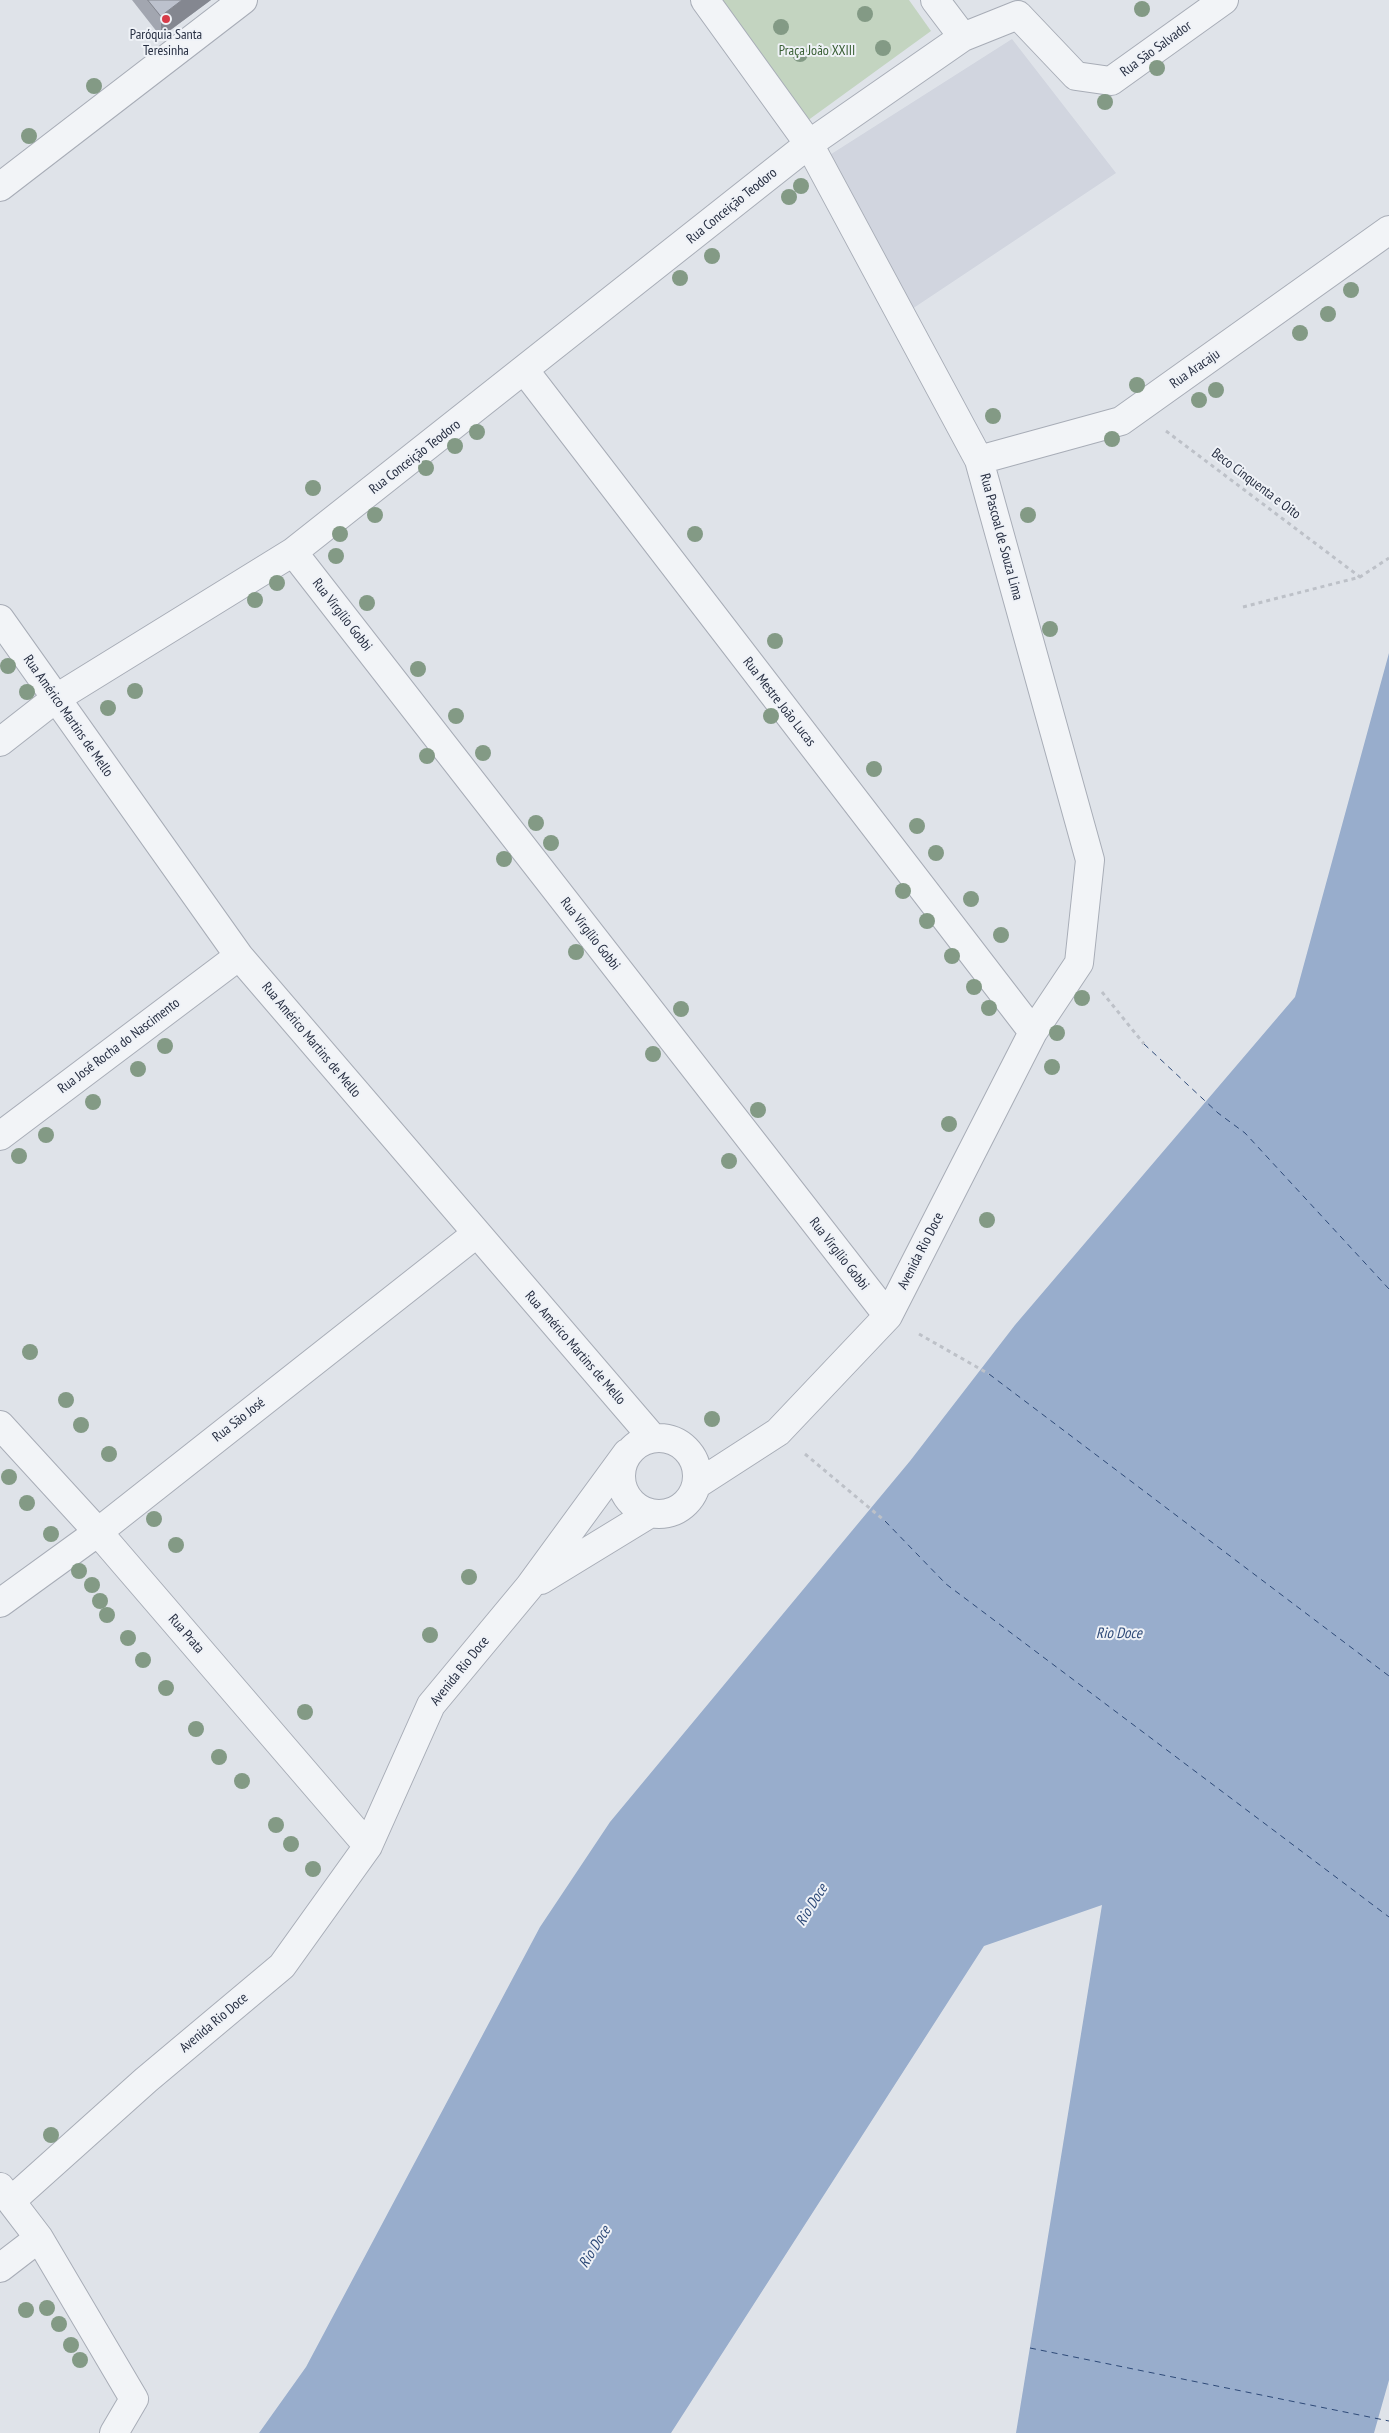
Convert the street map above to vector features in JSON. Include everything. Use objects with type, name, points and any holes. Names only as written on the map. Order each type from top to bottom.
[{"type":"street","points":[[0,188],[243,0]]},
{"type":"street","name":"Rua Pascoal de Souza Lima","points":[[705,0],[809,144],[979,460],[1090,860],[1079,963]]},
{"type":"street","points":[[809,144],[963,37],[935,0]]},
{"type":"street","name":"Rua São Salvador","points":[[963,37],[1018,16],[1076,76],[1112,81],[1224,0]]},
{"type":"street","name":"Rua Conceição Teodoro","points":[[0,742],[56,699],[293,552],[809,144]]},
{"type":"street","name":"Rua Aracaju","points":[[979,460],[1122,421],[1389,230]]},
{"type":"street","name":"Rua Mestre João Lucas","points":[[524,371],[1033,1032]]},
{"type":"street","name":"Rua Virgílio Gobbi","points":[[293,552],[888,1316]]},
{"type":"street","name":"Rua Américo Martins de Mello","points":[[0,620],[239,956],[652,1437]]},
{"type":"street","name":"Rua José Rocha do Nascimento","points":[[0,1136],[239,956]]},
{"type":"street","name":"Avenida Rio Doce","points":[[529,1587],[650,1514],[665,1514],[679,1509],[690,1499],[696,1485],[778,1432],[888,1316],[1033,1032],[1079,963]]},
{"type":"street","name":"Rua São José","points":[[0,1603],[98,1532],[476,1234]]},
{"type":"street","name":"Rua Prata","points":[[0,1425],[98,1532],[368,1846]]},
{"type":"street","points":[[652,1437],[668,1438],[682,1444],[692,1456],[697,1470],[696,1485]]},
{"type":"street","name":"Avenida Rio Doce","points":[[114,2433],[134,2399],[39,2238],[5,2194],[146,2080],[282,1966],[368,1846],[431,1705],[529,1587],[627,1453],[638,1443],[652,1437]]},
{"type":"street","points":[[627,1453],[621,1467],[620,1482],[626,1496],[636,1508],[650,1514]]},
{"type":"street","points":[[0,2268],[39,2238]]},
{"type":"path","name":"Beco Cinquenta e Oito","points":[[1138,410],[1360,577]]},
{"type":"path","points":[[1243,608],[1360,577],[1389,558]]},
{"type":"path","points":[[1079,963],[1144,1044]]},
{"type":"path","points":[[888,1316],[989,1374]]},
{"type":"path","points":[[778,1432],[885,1521]]},
{"type":"shaded area","points":[[1012,39],[1116,173],[912,309],[825,158]]},
{"type":"green space","name":"Praça João XXIII","points":[[718,0],[909,0],[931,31],[807,121]]},
{"type":"water","name":"Rio Doce","points":[[1389,653],[1389,2380],[1374,2433],[1016,2433],[1102,1905],[984,1946],[671,2433],[259,2433],[306,2367],[540,1927],[610,1822],[910,1461],[1015,1325],[1295,997]]},
{"type":"building","points":[[148,0],[182,0],[161,16]]},
{"type":"ferry route","points":[[1144,1044],[1218,1113],[1245,1133],[1389,1289]]},
{"type":"ferry route","points":[[989,1374],[1389,1676]]},
{"type":"ferry route","points":[[885,1521],[946,1584],[1389,1917]]},
{"type":"ferry route","points":[[1030,2348],[1389,2421]]},
{"type":"place","name":"Paróquia Santa Teresinha","points":[[166,19]]}]
